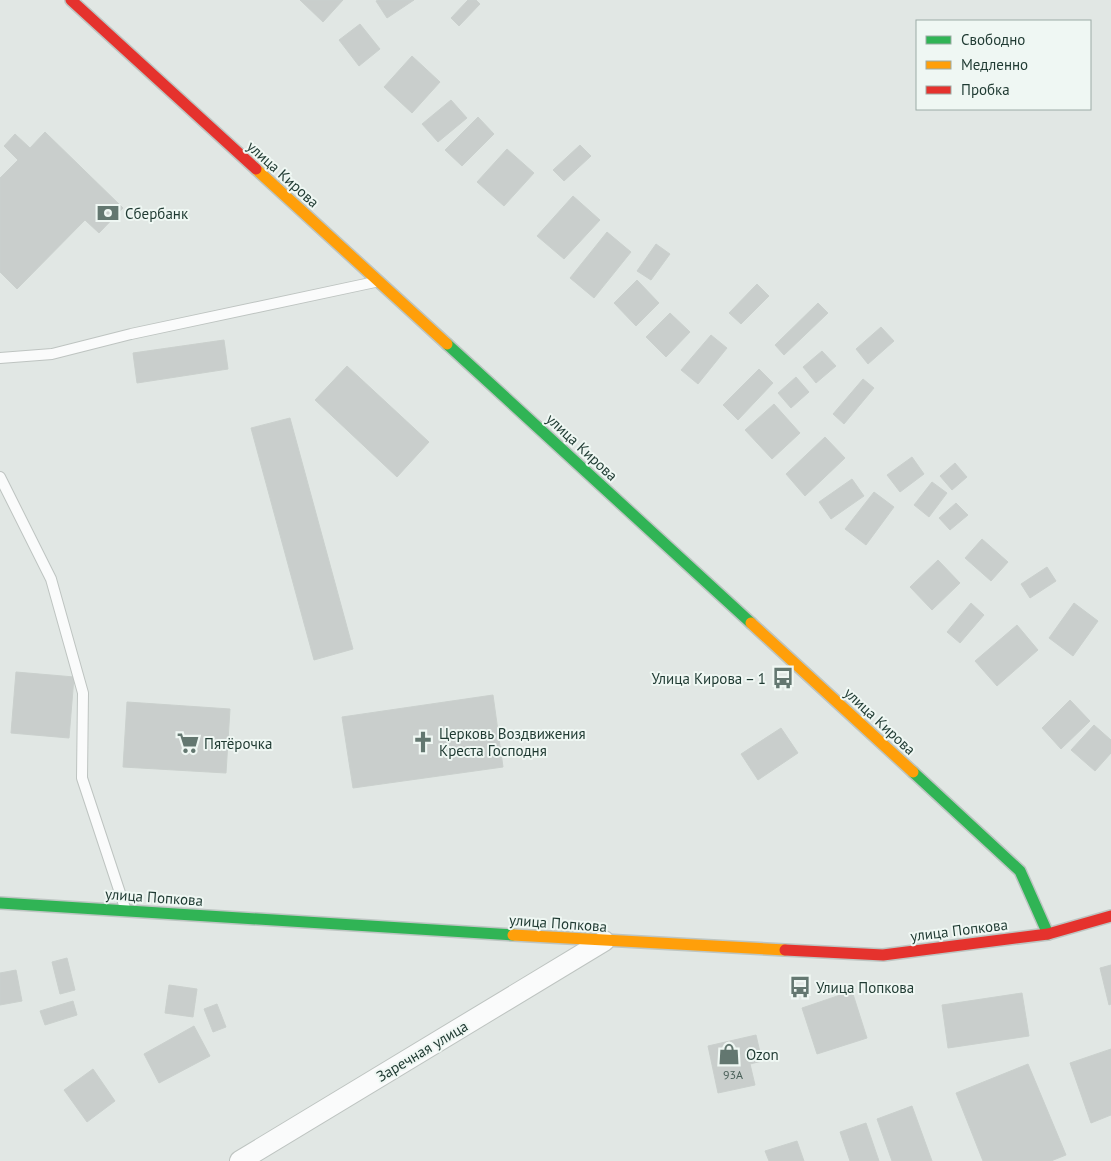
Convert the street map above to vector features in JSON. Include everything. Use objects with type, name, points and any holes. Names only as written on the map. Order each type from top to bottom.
[{"type":"street","name":"улица Кирова","points":[[71,0],[1020,871],[1048,934]]},
{"type":"street","name":"улица Попкова","points":[[0,903],[604,941],[883,955],[1048,934],[1111,916]]},
{"type":"street","name":"Заречная улица","points":[[240,1161],[604,941]]},
{"type":"lane","points":[[0,358],[52,354],[141,332],[378,281]]},
{"type":"lane","points":[[0,477],[54,589],[83,693],[82,778],[126,911]]},
{"type":"building","points":[[300,0],[343,0],[323,22]]},
{"type":"building","points":[[414,0],[387,18],[376,1]]},
{"type":"building","points":[[468,0],[476,0],[480,4],[459,26],[451,18]]},
{"type":"building","points":[[360,24],[380,49],[359,66],[339,40]]},
{"type":"building","points":[[412,56],[440,82],[412,113],[384,87]]},
{"type":"building","points":[[451,100],[467,118],[438,142],[422,124]]},
{"type":"building","points":[[478,117],[494,134],[462,166],[445,150]]},
{"type":"building","points":[[45,132],[123,208],[99,233],[85,220],[17,289],[0,272],[0,178],[18,160],[4,146],[15,134],[30,148]]},
{"type":"building","points":[[580,145],[591,156],[564,181],[553,170]]},
{"type":"building","points":[[507,149],[534,173],[504,206],[477,182]]},
{"type":"building","points":[[573,196],[600,220],[564,259],[537,236]]},
{"type":"building","points":[[607,232],[631,252],[594,298],[570,278]]},
{"type":"building","points":[[656,244],[670,254],[651,280],[637,271]]},
{"type":"building","points":[[637,280],[659,303],[636,326],[614,303]]},
{"type":"building","points":[[757,284],[769,296],[741,324],[729,313]]},
{"type":"building","points":[[818,303],[828,313],[784,355],[775,345]]},
{"type":"building","points":[[670,313],[690,332],[666,357],[646,337]]},
{"type":"building","points":[[881,327],[894,341],[868,364],[856,349]]},
{"type":"building","points":[[711,335],[727,348],[698,384],[681,370]]},
{"type":"building","points":[[224,340],[228,369],[137,383],[133,353]]},
{"type":"building","points":[[822,351],[836,366],[816,383],[803,367]]},
{"type":"building","points":[[347,366],[429,442],[397,477],[315,400]]},
{"type":"building","points":[[759,369],[773,383],[738,420],[723,405]]},
{"type":"building","points":[[796,377],[809,392],[791,408],[778,393]]},
{"type":"building","points":[[863,379],[874,388],[844,424],[833,414]]},
{"type":"building","points":[[774,404],[800,433],[772,459],[745,430]]},
{"type":"building","points":[[290,418],[353,649],[314,660],[251,428]]},
{"type":"building","points":[[825,437],[845,458],[805,496],[786,474]]},
{"type":"building","points":[[912,457],[924,474],[900,492],[887,475]]},
{"type":"building","points":[[955,463],[967,477],[952,490],[940,476]]},
{"type":"building","points":[[852,479],[864,496],[831,519],[819,502]]},
{"type":"building","points":[[932,482],[947,493],[929,517],[914,505]]},
{"type":"building","points":[[874,492],[894,507],[866,545],[845,529]]},
{"type":"building","points":[[956,503],[968,515],[950,530],[939,518]]},
{"type":"building","points":[[982,539],[1008,562],[991,581],[965,558]]},
{"type":"building","points":[[938,560],[960,583],[932,610],[910,587]]},
{"type":"building","points":[[1047,567],[1056,581],[1030,598],[1021,584]]},
{"type":"building","points":[[971,603],[984,615],[960,643],[947,632]]},
{"type":"building","points":[[1074,603],[1098,621],[1073,656],[1049,638]]},
{"type":"building","points":[[1017,625],[1038,650],[997,686],[975,661]]},
{"type":"building","points":[[16,672],[74,677],[69,738],[11,733]]},
{"type":"building","name":"Церковь Воздвижения Креста Господня","points":[[493,695],[503,767],[353,788],[342,717]]},
{"type":"building","points":[[1070,700],[1090,721],[1061,749],[1042,728]]},
{"type":"building","points":[[127,702],[230,709],[226,773],[123,767]]},
{"type":"building","points":[[1094,725],[1111,740],[1111,753],[1095,771],[1071,750]]},
{"type":"building","points":[[781,728],[798,753],[758,780],[741,754]]},
{"type":"building","points":[[67,958],[75,990],[60,994],[52,962]]},
{"type":"building","points":[[1111,965],[1111,1004],[1109,1005],[1100,968]]},
{"type":"building","points":[[16,970],[22,1001],[0,1005],[0,973]]},
{"type":"building","points":[[169,985],[197,989],[193,1017],[165,1013]]},
{"type":"building","points":[[852,991],[867,1038],[817,1054],[802,1008]]},
{"type":"building","points":[[1022,993],[1029,1036],[948,1048],[942,1005]]},
{"type":"building","points":[[73,1001],[77,1015],[45,1025],[40,1011]]},
{"type":"building","points":[[217,1004],[226,1027],[213,1032],[204,1009]]},
{"type":"building","points":[[194,1026],[210,1056],[159,1083],[144,1054]]},
{"type":"building","points":[[756,1035],[762,1061],[750,1064],[755,1085],[718,1093],[708,1046]]},
{"type":"building","points":[[1111,1049],[1111,1115],[1091,1123],[1070,1063]]},
{"type":"building","points":[[1028,1064],[1066,1155],[1051,1161],[983,1161],[956,1093]]},
{"type":"building","points":[[93,1069],[115,1101],[87,1122],[64,1090]]},
{"type":"building","points":[[912,1106],[932,1161],[892,1161],[877,1119]]},
{"type":"building","points":[[866,1123],[879,1161],[850,1161],[840,1132]]},
{"type":"building","points":[[797,1141],[804,1161],[769,1161],[765,1151]]},
{"type":"traffic: fast","points":[[447,344],[751,623]]},
{"type":"traffic: fast","points":[[913,772],[1020,871],[1048,934]]},
{"type":"traffic: fast","points":[[0,903],[513,935]]},
{"type":"traffic: slow","points":[[256,169],[447,344]]},
{"type":"traffic: slow","points":[[751,623],[913,772]]},
{"type":"traffic: slow","points":[[513,935],[785,950]]},
{"type":"traffic: jam","points":[[71,0],[256,169]]},
{"type":"traffic: jam","points":[[785,950],[883,955],[1048,934],[1111,916]]},
{"type":"place","name":"Сбербанк","points":[[108,213]]},
{"type":"place","name":"Улица Кирова – 1","points":[[783,678]]},
{"type":"place","name":"Церковь Воздвижения Креста Господня","points":[[423,742]]},
{"type":"place","name":"Пятёрочка","points":[[188,743]]},
{"type":"place","name":"Улица Попкова","points":[[800,987]]},
{"type":"place","name":"Ozon","points":[[729,1054]]}]
